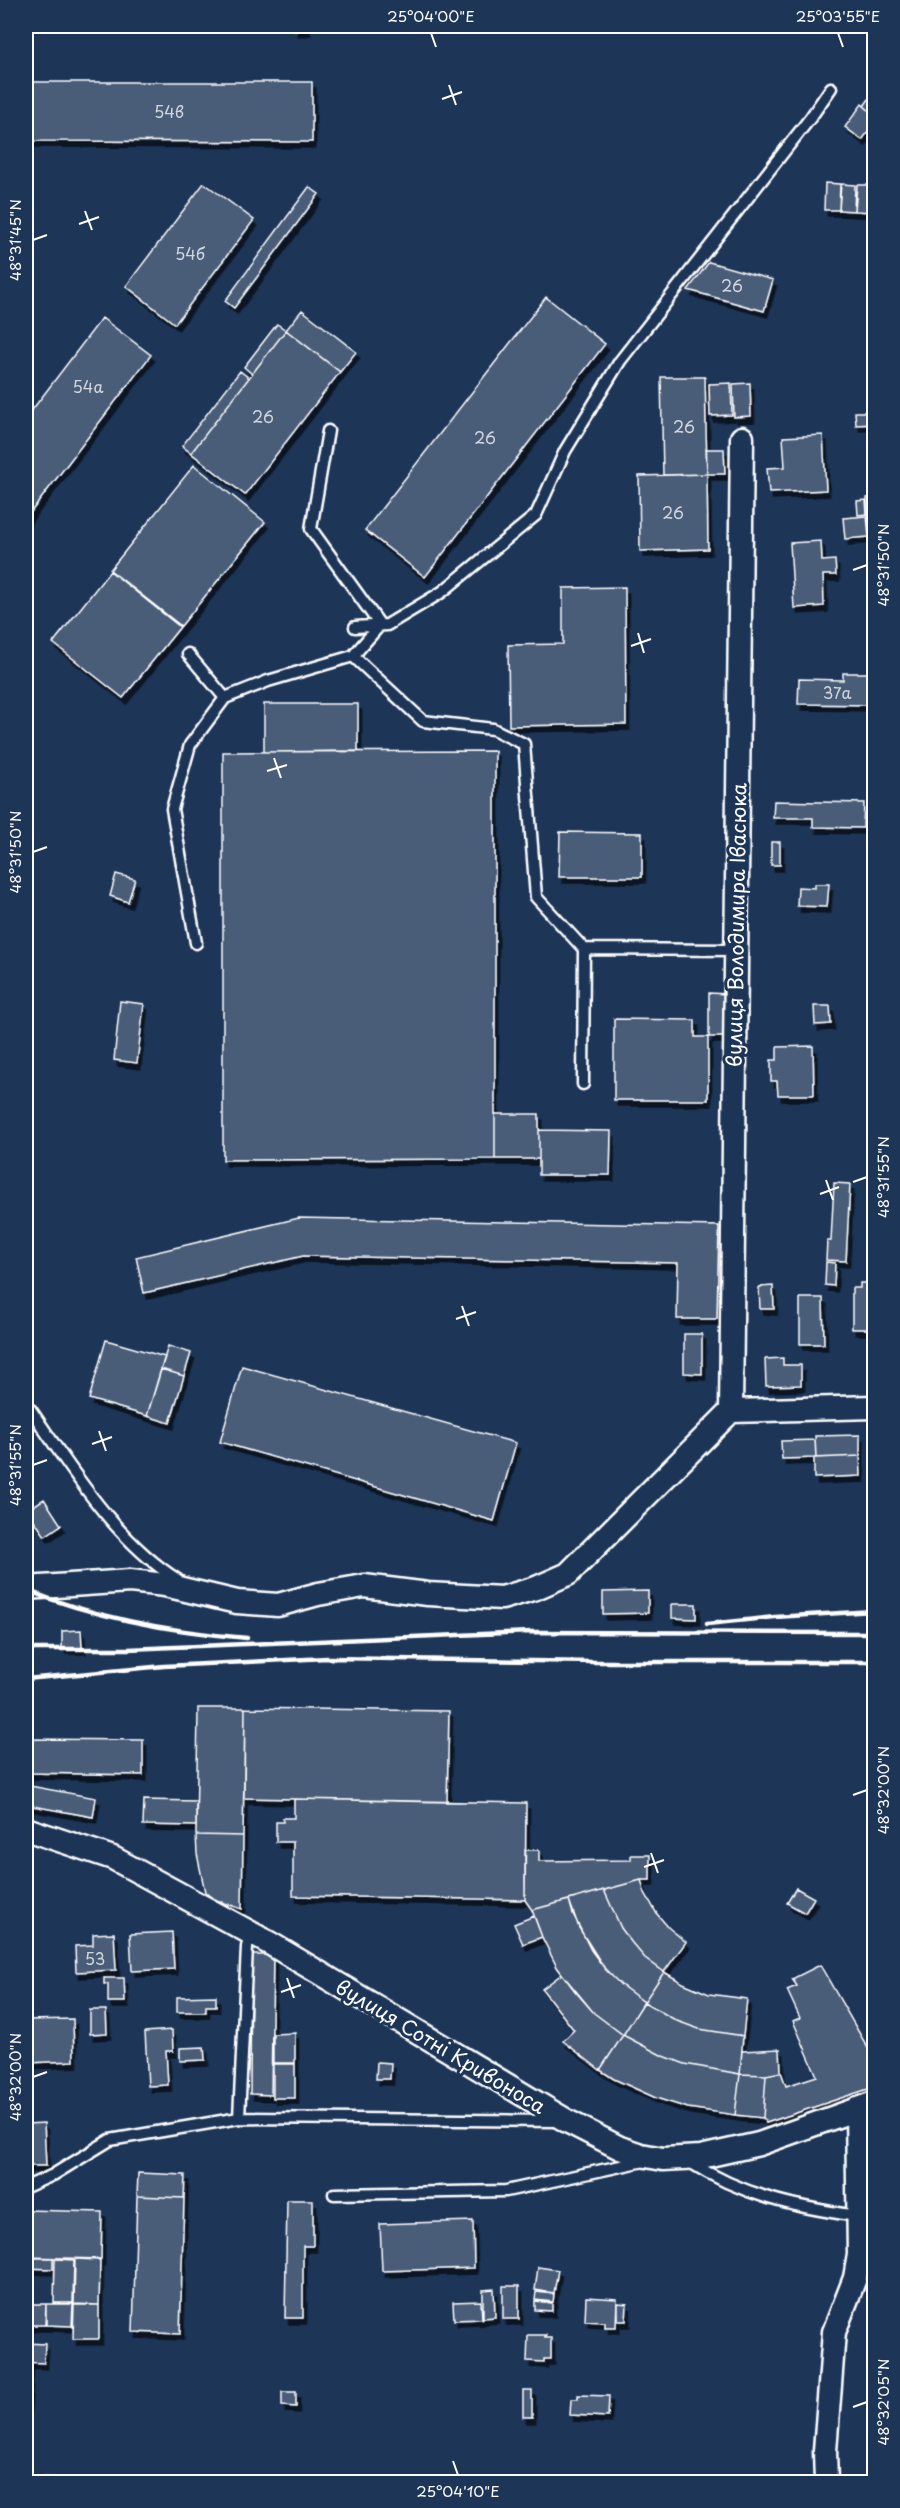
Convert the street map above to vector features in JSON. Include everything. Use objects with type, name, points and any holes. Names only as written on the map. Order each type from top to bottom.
[{"type":"street","name":"вулиця Володимира Івасюка","points":[[731,1411],[742,438]]},
{"type":"street","points":[[26,1588],[130,1581],[196,1592],[237,1602],[278,1605],[318,1594],[364,1586],[428,1594],[502,1598],[536,1588],[568,1574],[731,1411],[874,1407]]},
{"type":"street","name":"вулиця Сотні Кривоноса","points":[[26,1829],[113,1858],[250,1933],[567,2121],[620,2148],[656,2159],[686,2160],[759,2144],[866,2106]]},
{"type":"street","points":[[826,2482],[825,2451],[834,2332],[855,2278],[859,2256],[857,2216],[866,2106]]},
{"type":"lane","points":[[355,627],[387,625],[442,592],[536,515],[565,451],[620,361],[811,117],[831,88]]},
{"type":"lane","points":[[328,431],[311,529],[380,626]]},
{"type":"lane","points":[[196,943],[172,808],[190,745],[225,699],[268,681],[353,656],[380,626]]},
{"type":"lane","points":[[188,654],[225,699]]},
{"type":"lane","points":[[353,656],[423,721],[493,729],[524,744],[536,897],[584,949],[584,1084]]},
{"type":"lane","points":[[584,949],[736,950]]},
{"type":"lane","points":[[26,1403],[116,1526],[163,1571],[196,1592]]},
{"type":"lane","points":[[239,2118],[250,1933]]},
{"type":"lane","points":[[26,2187],[53,2175],[110,2140],[239,2118],[567,2121]]},
{"type":"lane","points":[[334,2194],[506,2192],[656,2159]]},
{"type":"lane","points":[[686,2160],[718,2180],[761,2196],[801,2208],[857,2216]]},
{"type":"building","points":[[294,26],[306,26],[307,29],[295,31]]},
{"type":"building","points":[[26,82],[312,82],[312,142],[26,141]]},
{"type":"building","points":[[874,92],[874,115],[864,106]]},
{"type":"building","points":[[862,104],[874,115],[874,124],[862,140],[845,127]]},
{"type":"building","points":[[204,183],[254,220],[175,324],[126,286]]},
{"type":"building","points":[[825,183],[840,184],[839,210],[824,210]]},
{"type":"building","points":[[841,184],[855,185],[854,211],[839,210]]},
{"type":"building","points":[[857,185],[874,185],[874,212],[855,211]]},
{"type":"building","points":[[309,187],[319,194],[234,308],[225,301]]},
{"type":"building","points":[[709,262],[773,280],[764,311],[688,290]]},
{"type":"building","points":[[546,297],[605,344],[425,577],[365,530]]},
{"type":"building","points":[[302,310],[356,352],[340,372],[286,330]]},
{"type":"building","points":[[102,318],[151,355],[27,517],[26,418]]},
{"type":"building","points":[[277,324],[286,330],[252,374],[244,367]]},
{"type":"building","points":[[286,330],[340,372],[245,495],[191,453]]},
{"type":"building","points":[[240,371],[249,378],[191,453],[182,446]]},
{"type":"building","points":[[661,377],[705,377],[707,474],[663,475]]},
{"type":"building","points":[[731,383],[732,415],[710,416],[709,384]]},
{"type":"building","points":[[750,383],[751,416],[734,417],[733,384]]},
{"type":"building","points":[[855,412],[874,412],[874,424],[856,425]]},
{"type":"building","points":[[823,435],[826,490],[769,493],[767,468],[785,467],[783,437]]},
{"type":"building","points":[[706,449],[724,449],[725,474],[707,474]]},
{"type":"building","points":[[194,465],[265,522],[181,626],[110,570]]},
{"type":"building","points":[[707,474],[708,549],[640,551],[639,476]]},
{"type":"building","points":[[874,497],[874,515],[868,515],[867,498]]},
{"type":"building","points":[[866,500],[867,514],[858,515],[857,501]]},
{"type":"building","points":[[867,516],[869,537],[845,539],[843,518]]},
{"type":"building","points":[[874,516],[874,537],[870,537],[868,517]]},
{"type":"building","points":[[821,541],[822,561],[835,560],[836,575],[823,575],[824,606],[794,608],[790,543]]},
{"type":"building","points":[[110,571],[180,627],[123,698],[53,643]]},
{"type":"building","points":[[625,587],[626,724],[509,726],[508,645],[563,644],[563,588]]},
{"type":"building","points":[[843,673],[874,673],[874,705],[798,704],[799,679],[843,680]]},
{"type":"building","points":[[264,704],[358,704],[358,751],[264,752]]},
{"type":"building","points":[[495,751],[495,1159],[223,1160],[223,752]]},
{"type":"building","points":[[774,801],[864,803],[863,828],[813,827],[813,818],[773,818]]},
{"type":"building","points":[[560,832],[642,833],[642,877],[559,877]]},
{"type":"building","points":[[771,842],[780,842],[780,865],[771,865]]},
{"type":"building","points":[[116,874],[135,879],[128,902],[110,896]]},
{"type":"building","points":[[815,884],[829,884],[827,907],[797,906],[798,887],[815,888]]},
{"type":"building","points":[[709,993],[727,994],[726,1037],[709,1037]]},
{"type":"building","points":[[120,1001],[144,1004],[137,1063],[114,1060]]},
{"type":"building","points":[[814,1006],[830,1006],[831,1024],[815,1025]]},
{"type":"building","points":[[614,1019],[695,1020],[695,1037],[708,1037],[708,1100],[614,1100]]},
{"type":"building","points":[[813,1046],[814,1095],[778,1095],[777,1081],[771,1081],[771,1060],[777,1060],[777,1047]]},
{"type":"building","points":[[495,1114],[539,1114],[539,1159],[495,1159]]},
{"type":"building","points":[[539,1130],[611,1131],[610,1175],[539,1175]]},
{"type":"building","points":[[834,1183],[850,1184],[846,1261],[826,1260],[827,1241],[831,1241]]},
{"type":"building","points":[[299,1218],[719,1226],[717,1319],[677,1319],[678,1263],[303,1256],[144,1293],[136,1257]]},
{"type":"building","points":[[826,1262],[835,1263],[834,1286],[825,1285]]},
{"type":"building","points":[[860,1283],[872,1283],[872,1289],[874,1289],[874,1329],[852,1329],[852,1288],[860,1288]]},
{"type":"building","points":[[773,1286],[774,1309],[760,1309],[759,1287]]},
{"type":"building","points":[[800,1298],[823,1298],[824,1344],[800,1344]]},
{"type":"building","points":[[684,1334],[702,1334],[702,1374],[684,1373]]},
{"type":"building","points":[[106,1340],[165,1357],[147,1416],[89,1399]]},
{"type":"building","points":[[168,1346],[191,1353],[184,1376],[161,1369]]},
{"type":"building","points":[[783,1358],[783,1365],[801,1365],[801,1385],[766,1386],[765,1359]]},
{"type":"building","points":[[242,1366],[516,1443],[494,1521],[220,1442]]},
{"type":"building","points":[[161,1369],[184,1376],[170,1423],[147,1416]]},
{"type":"building","points":[[860,1435],[860,1456],[816,1458],[815,1436]]},
{"type":"building","points":[[815,1440],[816,1458],[782,1459],[781,1441]]},
{"type":"building","points":[[860,1456],[861,1476],[814,1478],[814,1458]]},
{"type":"building","points":[[44,1499],[61,1525],[45,1536],[27,1510]]},
{"type":"building","points":[[648,1591],[648,1613],[603,1614],[603,1592]]},
{"type":"building","points":[[672,1604],[696,1604],[696,1619],[672,1618]]},
{"type":"building","points":[[81,1630],[82,1648],[62,1648],[62,1631]]},
{"type":"building","points":[[198,1708],[245,1708],[243,1836],[196,1835]]},
{"type":"building","points":[[245,1708],[449,1711],[447,1802],[244,1798]]},
{"type":"building","points":[[26,1739],[143,1740],[143,1775],[26,1773]]},
{"type":"building","points":[[30,1786],[96,1798],[93,1817],[27,1805]]},
{"type":"building","points":[[294,1799],[526,1803],[525,1900],[293,1896],[293,1842],[276,1842],[276,1822],[283,1822],[283,1818],[294,1818]]},
{"type":"building","points":[[144,1800],[196,1801],[196,1826],[143,1825]]},
{"type":"building","points":[[196,1835],[243,1836],[242,1909],[213,1899],[205,1892],[197,1854]]},
{"type":"building","points":[[525,1850],[539,1850],[539,1861],[631,1860],[631,1855],[650,1855],[650,1880],[641,1880],[532,1910],[525,1900]]},
{"type":"building","points":[[641,1880],[644,1891],[657,1914],[686,1942],[664,1972],[645,1958],[621,1928],[604,1890]]},
{"type":"building","points":[[796,1888],[814,1898],[805,1913],[787,1903]]},
{"type":"building","points":[[604,1890],[621,1928],[645,1958],[664,1972],[644,2002],[621,1985],[605,1969],[591,1950],[573,1914],[569,1900]]},
{"type":"building","points":[[569,1900],[579,1928],[605,1969],[621,1985],[644,2002],[623,2035],[594,2013],[575,1991],[557,1967],[542,1937],[532,1910]]},
{"type":"building","points":[[534,1916],[542,1937],[523,1944],[514,1924]]},
{"type":"building","points":[[172,1932],[174,1969],[132,1971],[130,1934]]},
{"type":"building","points":[[114,1933],[116,1970],[76,1972],[75,1946],[93,1945],[93,1934]]},
{"type":"building","points":[[251,1955],[273,1955],[271,2095],[250,2094]]},
{"type":"building","points":[[820,1965],[873,2057],[874,2087],[766,2123],[763,2118],[766,2075],[781,2072],[786,2086],[817,2076],[793,2021],[800,2018],[787,1990],[797,1986],[792,1979]]},
{"type":"building","points":[[664,1972],[709,1994],[747,1999],[743,2036],[699,2029],[677,2021],[644,2002]]},
{"type":"building","points":[[562,1974],[594,2013],[623,2035],[600,2070],[563,2041],[574,2030],[542,1989]]},
{"type":"building","points":[[104,1978],[124,1978],[125,2002],[108,2002],[108,1984],[104,1984]]},
{"type":"building","points":[[216,1996],[216,2006],[206,2006],[206,2012],[177,2012],[177,1997]]},
{"type":"building","points":[[644,2002],[677,2021],[699,2029],[743,2036],[740,2074],[685,2064],[661,2055],[623,2035]]},
{"type":"building","points":[[90,2010],[106,2010],[107,2033],[90,2034]]},
{"type":"building","points":[[73,2019],[74,2061],[26,2063],[26,2020]]},
{"type":"building","points":[[172,2030],[173,2051],[166,2051],[168,2085],[148,2086],[145,2032]]},
{"type":"building","points":[[295,2033],[295,2063],[273,2063],[273,2034]]},
{"type":"building","points":[[623,2035],[661,2055],[685,2064],[740,2074],[735,2115],[688,2108],[656,2098],[600,2070]]},
{"type":"building","points":[[204,2047],[205,2060],[180,2061],[180,2048]]},
{"type":"building","points":[[780,2049],[781,2072],[766,2075],[740,2074],[742,2051]]},
{"type":"building","points":[[377,2062],[391,2063],[390,2079],[376,2079]]},
{"type":"building","points":[[273,2064],[295,2064],[295,2098],[273,2098]]},
{"type":"building","points":[[740,2074],[766,2075],[763,2118],[735,2115]]},
{"type":"building","points":[[44,2123],[46,2166],[26,2166],[26,2124]]},
{"type":"building","points":[[138,2173],[185,2175],[184,2198],[137,2196]]},
{"type":"building","points":[[137,2196],[184,2198],[180,2334],[133,2332]]},
{"type":"building","points":[[287,2200],[313,2200],[313,2246],[303,2246],[303,2318],[285,2318]]},
{"type":"building","points":[[26,2210],[102,2212],[101,2259],[26,2257]]},
{"type":"building","points":[[473,2221],[474,2268],[382,2271],[380,2224]]},
{"type":"building","points":[[26,2258],[53,2258],[53,2269],[26,2268]]},
{"type":"building","points":[[55,2259],[74,2260],[73,2303],[54,2303]]},
{"type":"building","points":[[75,2259],[100,2260],[99,2305],[74,2304]]},
{"type":"building","points":[[538,2267],[558,2270],[554,2293],[535,2290]]},
{"type":"building","points":[[503,2286],[519,2286],[519,2319],[503,2319]]},
{"type":"building","points":[[494,2289],[495,2317],[483,2318],[483,2290]]},
{"type":"building","points":[[536,2292],[554,2294],[553,2302],[535,2300]]},
{"type":"building","points":[[586,2297],[617,2299],[616,2327],[605,2327],[605,2322],[585,2321]]},
{"type":"building","points":[[481,2301],[482,2319],[454,2320],[453,2302]]},
{"type":"building","points":[[535,2301],[552,2303],[552,2311],[535,2310]]},
{"type":"building","points":[[618,2303],[627,2304],[626,2321],[618,2321]]},
{"type":"building","points":[[26,2304],[46,2304],[45,2325],[26,2325]]},
{"type":"building","points":[[46,2304],[73,2304],[72,2326],[46,2325]]},
{"type":"building","points":[[74,2305],[99,2305],[99,2339],[73,2339]]},
{"type":"building","points":[[528,2335],[546,2335],[545,2338],[551,2338],[551,2359],[544,2359],[544,2362],[527,2361]]},
{"type":"building","points":[[26,2343],[45,2344],[44,2363],[26,2362]]},
{"type":"building","points":[[26,2362],[30,2362],[27,2406],[26,2406]]},
{"type":"building","points":[[523,2390],[532,2390],[532,2417],[523,2417]]},
{"type":"building","points":[[282,2392],[296,2392],[296,2407],[282,2406]]},
{"type":"building","points":[[578,2395],[609,2396],[608,2417],[570,2415],[571,2399],[578,2399]]},
{"type":"building","points":[[26,2476],[54,2478],[54,2482],[26,2482]]},
{"type":"railway","points":[[26,1590],[52,1600],[134,1622],[191,1632],[247,1638]]},
{"type":"railway","points":[[707,1624],[874,1611]]},
{"type":"railway","points":[[26,1649],[128,1649],[531,1632],[874,1633]]},
{"type":"railway","points":[[26,1679],[164,1666],[327,1658],[595,1662],[874,1662]]}]
